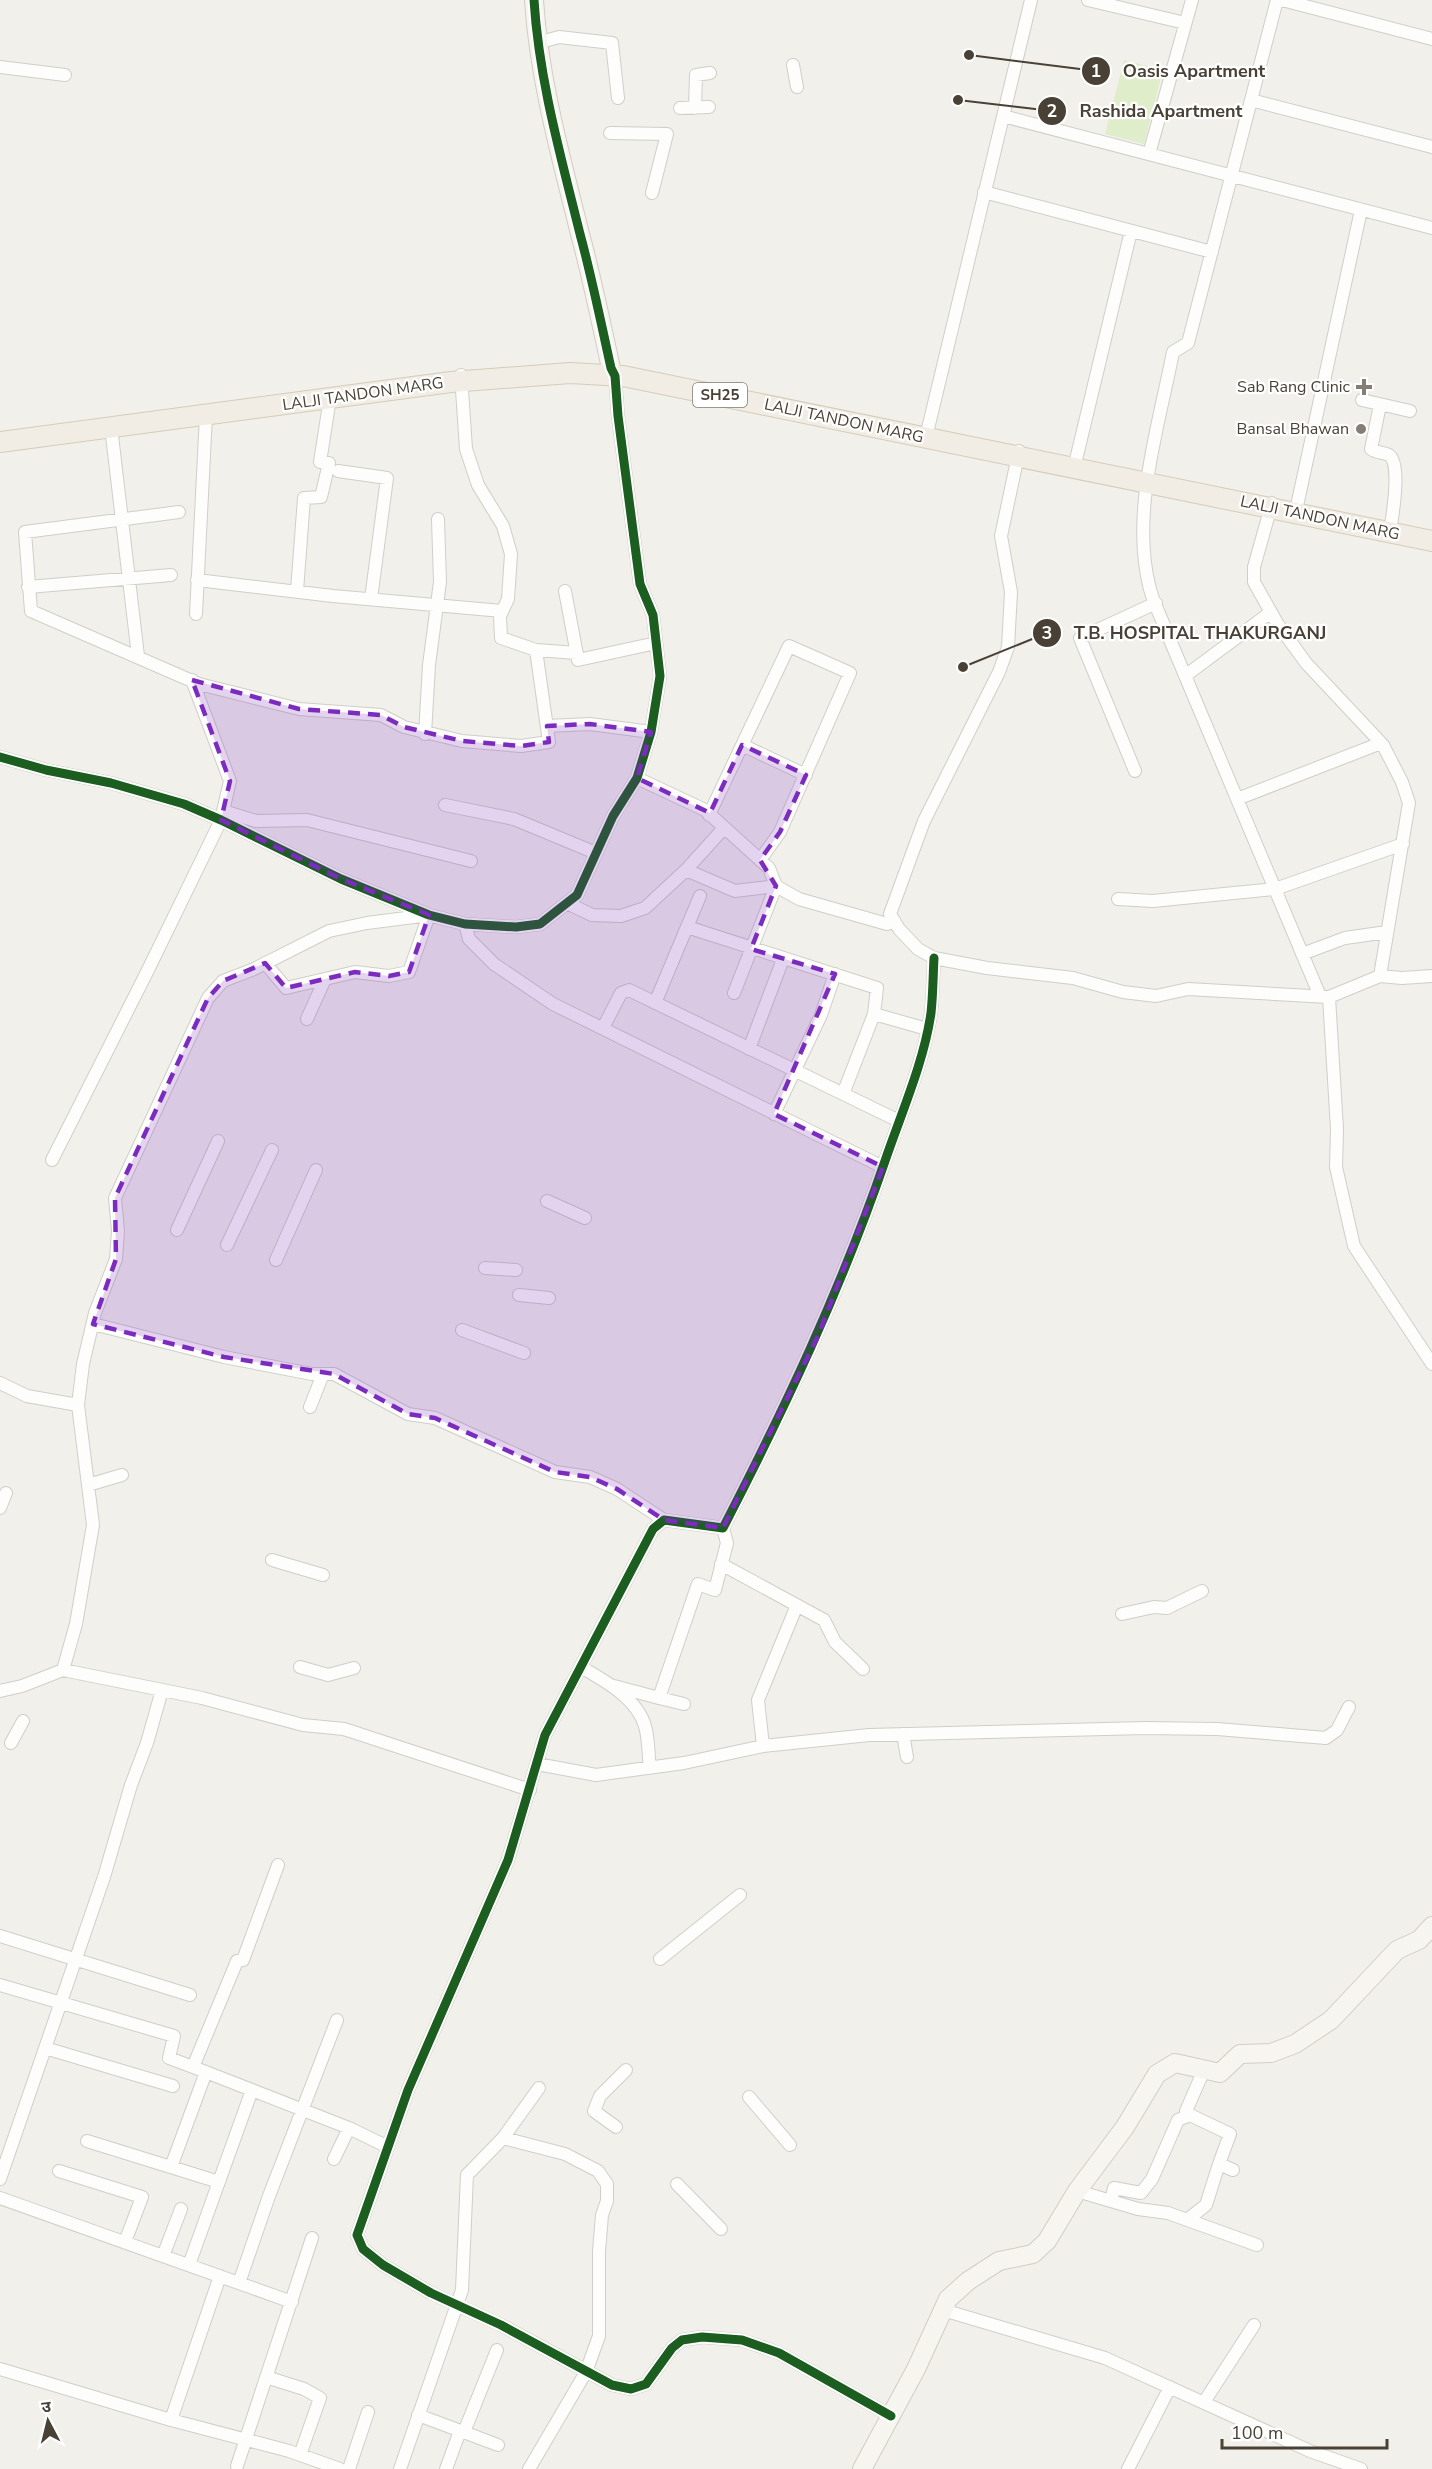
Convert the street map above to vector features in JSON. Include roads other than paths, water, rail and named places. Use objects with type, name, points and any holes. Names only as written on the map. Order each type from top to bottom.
[{"type":"main road","name":"LALJI TANDON MARG","points":[[0,434],[184,414],[462,378],[613,372],[1271,504],[1432,541]]},
{"type":"main road","name":"LALJI TANDON MARG","points":[[0,442],[111,428],[184,414],[206,415],[462,378]]},
{"type":"main road","name":"LALJI TANDON MARG","points":[[1271,504],[1297,506],[1432,533]]},
{"type":"street","points":[[222,816],[341,879],[429,915],[465,924],[516,927],[540,924],[577,895],[614,816],[637,778],[651,732],[660,676],[653,615],[640,584],[613,372],[561,159],[537,43],[534,0]]},
{"type":"street","points":[[927,434],[1031,0]]},
{"type":"street","points":[[1088,0],[1185,24]]},
{"type":"street","points":[[1149,154],[1192,0]]},
{"type":"street","points":[[1277,0],[1188,342],[1173,352],[1148,479],[1142,530],[1149,585],[1156,603],[1302,954],[1324,996],[1337,1129],[1336,1167],[1354,1246],[1432,1364]]},
{"type":"street","points":[[1282,0],[1432,39]]},
{"type":"street","points":[[537,43],[559,37],[612,43],[618,98]]},
{"type":"street","points":[[793,65],[796,87]]},
{"type":"street","points":[[0,67],[65,75]]},
{"type":"street","points":[[695,108],[696,75],[710,73]]},
{"type":"street","points":[[1251,100],[1432,147]]},
{"type":"street","points":[[680,108],[709,107]]},
{"type":"street","points":[[1003,116],[1432,228]]},
{"type":"street","points":[[609,133],[663,132],[667,134],[652,193]]},
{"type":"street","points":[[984,192],[1212,252]]},
{"type":"street","points":[[1297,506],[1361,210]]},
{"type":"street","points":[[1075,465],[1131,231]]},
{"type":"street","points":[[462,378],[466,449],[478,485],[503,526],[511,554],[508,599],[500,616],[501,638],[536,650],[577,653]]},
{"type":"street","points":[[297,591],[304,498],[321,497],[329,463],[320,462],[330,398]]},
{"type":"street","points":[[1362,400],[1410,411]]},
{"type":"street","points":[[1380,405],[1371,449],[1388,455],[1393,460],[1396,491],[1391,525]]},
{"type":"street","points":[[196,614],[206,415]]},
{"type":"street","points":[[111,428],[138,656]]},
{"type":"street","points":[[1019,453],[1001,536],[1011,592],[1008,647],[999,672],[924,821],[890,914],[895,922],[918,949],[934,958],[987,968],[1073,978],[1123,992],[1156,996],[1188,989],[1324,996],[1380,976],[1402,978],[1432,976]]},
{"type":"street","points":[[338,471],[387,478],[371,599]]},
{"type":"street","points":[[1271,504],[1254,567],[1254,582],[1271,612],[1306,663],[1381,743],[1402,782],[1409,803],[1380,976]]},
{"type":"street","points":[[179,512],[25,532],[31,611],[192,680],[299,709],[381,715],[404,727],[425,734],[462,741],[521,746],[549,742],[536,650]]},
{"type":"street","points":[[425,734],[429,665],[440,582],[438,519]]},
{"type":"street","points":[[28,586],[171,575]]},
{"type":"street","points":[[197,580],[502,611]]},
{"type":"street","points":[[566,591],[578,660],[656,643]]},
{"type":"street","points":[[1135,771],[1080,638],[1156,603]]},
{"type":"street","points":[[1185,676],[1271,612]]},
{"type":"street","points":[[709,815],[789,646],[850,673],[780,832],[760,860]]},
{"type":"street","points":[[52,1160],[148,970],[222,816],[230,781],[192,680]]},
{"type":"street","points":[[547,726],[590,724],[651,732]]},
{"type":"street","points":[[1237,798],[1381,743]]},
{"type":"street","points":[[742,745],[806,776]]},
{"type":"street","points":[[0,757],[46,770],[111,783],[222,816],[256,821],[307,820],[471,861]]},
{"type":"street","points":[[637,778],[705,810],[723,829],[769,868],[776,886],[734,993]]},
{"type":"street","points":[[445,805],[514,819],[596,853]]},
{"type":"street","points":[[567,903],[592,915],[621,916],[645,908],[686,870],[723,829]]},
{"type":"street","points":[[1118,899],[1153,901],[1275,889],[1403,844]]},
{"type":"street","points":[[686,870],[735,891],[776,886],[810,902],[887,924],[895,922]]},
{"type":"street","points":[[655,1003],[700,896]]},
{"type":"street","points":[[63,1670],[76,1624],[93,1525],[78,1405],[83,1364],[93,1324],[116,1259],[118,1231],[115,1198],[208,998],[223,981],[329,931],[367,923],[429,915]]},
{"type":"street","points":[[265,963],[286,988],[355,972],[389,976],[409,972],[429,915]]},
{"type":"street","points":[[465,924],[468,939],[494,964],[553,1004],[883,1167]]},
{"type":"street","points":[[687,927],[877,987],[874,1014],[843,1094]]},
{"type":"street","points":[[1302,954],[1345,938],[1388,932]]},
{"type":"street","points":[[659,1698],[698,1584],[715,1590],[727,1543],[723,1528],[782,1414],[818,1336],[859,1235],[899,1121],[927,1029],[931,1013],[934,958]]},
{"type":"street","points":[[749,1049],[783,959]]},
{"type":"street","points":[[774,1114],[821,1015],[835,975]]},
{"type":"street","points":[[307,1020],[325,979]]},
{"type":"street","points":[[603,1028],[624,990],[629,990],[899,1121]]},
{"type":"street","points":[[874,1014],[927,1029]]},
{"type":"street","points":[[177,1230],[218,1141]]},
{"type":"street","points":[[227,1245],[272,1150]]},
{"type":"street","points":[[276,1260],[316,1170]]},
{"type":"street","points":[[547,1202],[585,1218]]},
{"type":"street","points":[[485,1268],[516,1270]]},
{"type":"street","points":[[519,1295],[549,1298]]},
{"type":"street","points":[[93,1324],[224,1357],[334,1374],[408,1413],[435,1418],[555,1472],[590,1477],[617,1489],[664,1520],[723,1528]]},
{"type":"street","points":[[462,1330],[524,1353]]},
{"type":"street","points":[[310,1407],[323,1374]]},
{"type":"street","points":[[0,1383],[27,1396],[78,1405]]},
{"type":"street","points":[[88,1485],[122,1475]]},
{"type":"street","points":[[0,1508],[6,1493]]},
{"type":"street","points":[[651,1511],[652,1529]]},
{"type":"street","points":[[664,1520],[652,1529],[545,1736],[508,1860],[408,2090],[357,2235],[363,2248],[393,2271],[431,2293],[501,2325],[612,2385],[631,2389],[646,2384],[672,2348],[682,2340],[702,2337],[742,2340],[779,2353],[891,2416]]},
{"type":"street","points":[[272,1560],[323,1575]]},
{"type":"street","points":[[721,1564],[824,1620],[836,1642],[863,1670]]},
{"type":"street","points":[[1122,1614],[1154,1607],[1167,1608],[1202,1591]]},
{"type":"street","points":[[763,1746],[758,1701],[796,1605]]},
{"type":"street","points":[[300,1667],[328,1675],[354,1668]]},
{"type":"street","points":[[581,1667],[612,1685],[632,1704],[645,1725],[650,1768]]},
{"type":"street","points":[[0,1691],[22,1686],[63,1670],[162,1690],[303,1725],[344,1729],[530,1790]]},
{"type":"street","points":[[612,1685],[684,1704]]},
{"type":"street","points":[[0,2179],[104,1877],[162,1690]]},
{"type":"street","points":[[537,1764],[596,1775],[650,1768],[763,1746],[869,1735],[1145,1728],[1217,1729],[1326,1738],[1337,1730],[1349,1707]]},
{"type":"street","points":[[10,1743],[23,1721]]},
{"type":"street","points":[[903,1734],[907,1757]]},
{"type":"street","points":[[193,2067],[237,1961],[243,1960],[278,1865]]},
{"type":"street","points":[[660,1959],[740,1895]]},
{"type":"street","points":[[862,2469],[916,2369],[948,2299],[968,2281],[999,2261],[1033,2254],[1047,2241],[1077,2192],[1125,2127],[1157,2074],[1175,2063],[1220,2073],[1240,2054],[1271,2053],[1295,2044],[1331,2020],[1397,1950],[1419,1940],[1432,1926]]},
{"type":"street","points":[[0,1936],[190,1995]]},
{"type":"street","points":[[0,1985],[174,2037],[169,2058],[349,2128],[388,2147]]},
{"type":"street","points":[[239,2283],[338,2020]]},
{"type":"street","points":[[45,2048],[173,2086]]},
{"type":"street","points":[[616,2127],[594,2111],[600,2096],[626,2070]]},
{"type":"street","points":[[1188,2220],[1206,2205],[1230,2134],[1190,2115],[1187,2108],[1204,2070]]},
{"type":"street","points":[[171,2167],[206,2072]]},
{"type":"street","points":[[400,2469],[462,2290],[467,2175],[503,2138],[539,2088]]},
{"type":"street","points":[[189,2265],[252,2090]]},
{"type":"street","points":[[748,2097],[790,2145]]},
{"type":"street","points":[[1111,2201],[1114,2188],[1140,2193],[1152,2179],[1178,2120],[1190,2115]]},
{"type":"street","points":[[334,2159],[349,2128]]},
{"type":"street","points":[[503,2138],[565,2154],[598,2171],[607,2184],[607,2201],[602,2215],[599,2251],[599,2336],[586,2372],[529,2469]]},
{"type":"street","points":[[87,2141],[219,2182]]},
{"type":"street","points":[[1220,2164],[1233,2170]]},
{"type":"street","points":[[59,2171],[142,2197],[125,2242]]},
{"type":"street","points":[[677,2184],[722,2229]]},
{"type":"street","points":[[1077,2192],[1138,2209],[1168,2213],[1257,2245]]},
{"type":"street","points":[[0,2198],[292,2302]]},
{"type":"street","points":[[163,2256],[181,2209]]},
{"type":"street","points":[[237,2466],[312,2238]]},
{"type":"street","points":[[171,2420],[220,2276]]},
{"type":"street","points":[[943,2310],[1105,2358],[1310,2451],[1361,2469]]},
{"type":"street","points":[[1204,2402],[1254,2325]]},
{"type":"street","points":[[446,2469],[497,2350]]},
{"type":"street","points":[[0,2368],[171,2420],[300,2455],[340,2469]]},
{"type":"street","points":[[266,2377],[304,2389],[320,2398],[300,2455]]},
{"type":"street","points":[[1128,2469],[1170,2387]]},
{"type":"street","points":[[349,2469],[368,2412]]},
{"type":"street","points":[[418,2415],[498,2445]]},
{"type":"place","name":"Oasis Apartment","points":[[969,55]]},
{"type":"place","name":"Rashida Apartment","points":[[958,100]]},
{"type":"place","name":"Sab Rang Clinic","points":[[1364,387]]},
{"type":"place","name":"Bansal Bhawan","points":[[1361,429]]},
{"type":"place","name":"T.B. HOSPITAL THAKURGANJ","points":[[963,667]]}]
